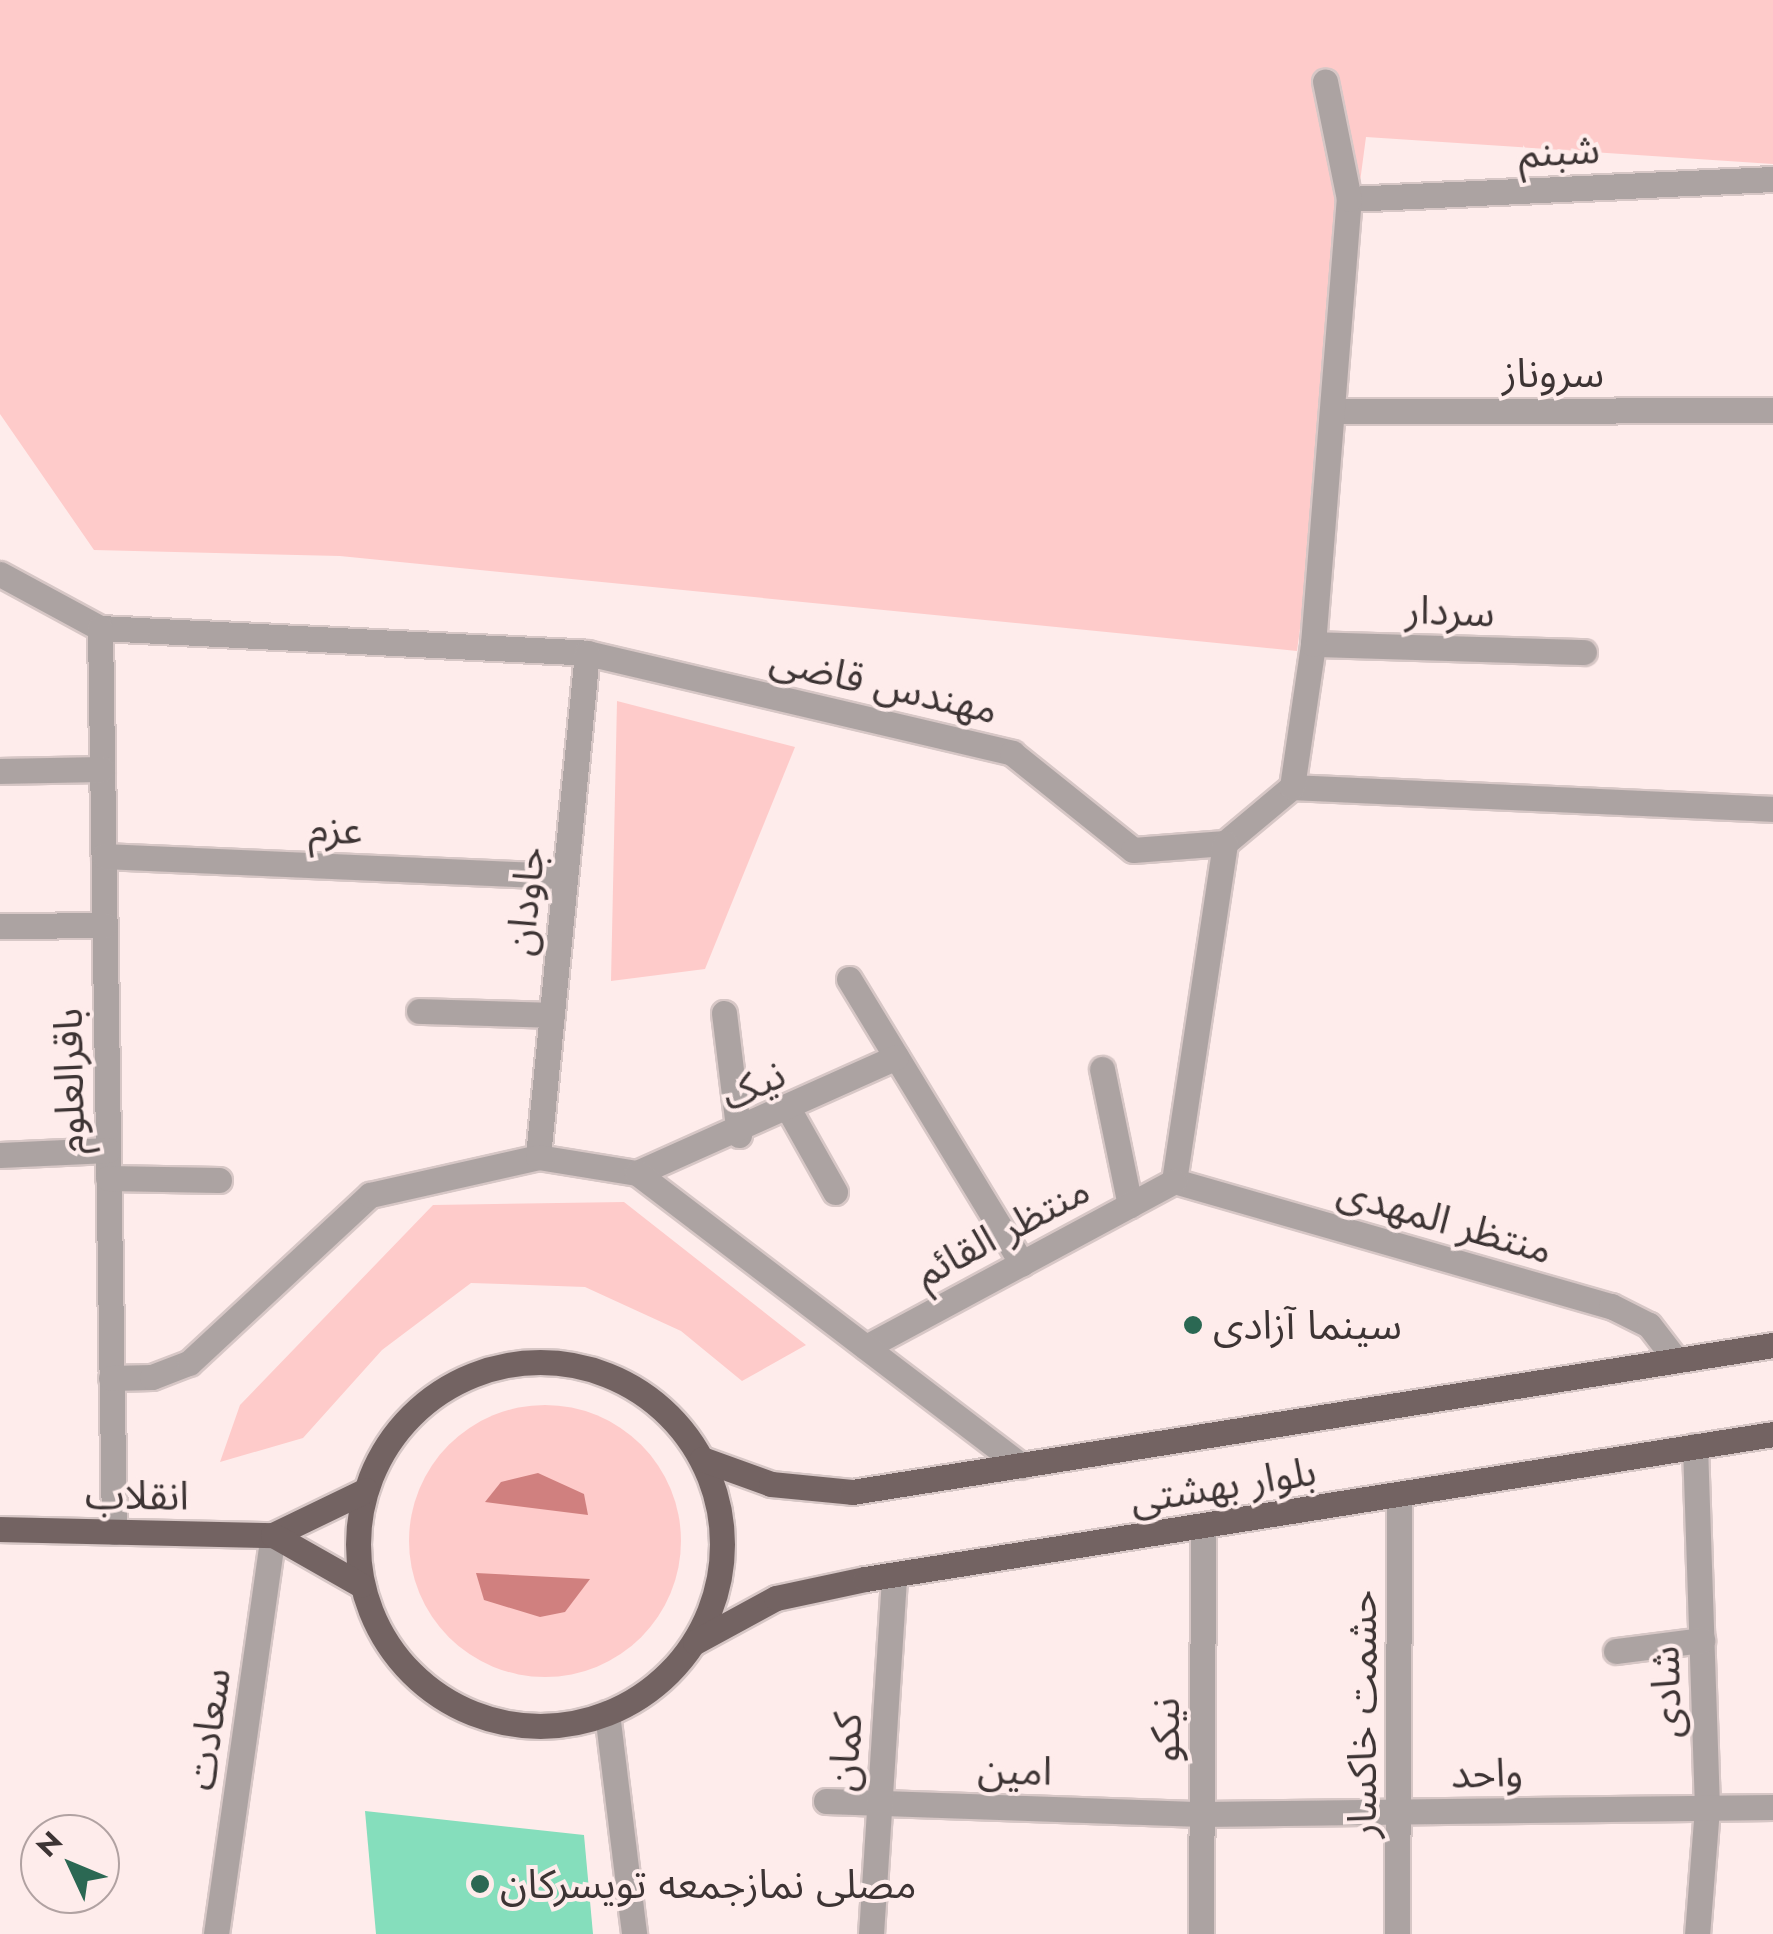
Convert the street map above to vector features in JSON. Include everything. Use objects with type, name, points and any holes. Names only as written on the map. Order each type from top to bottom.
[{"type":"main road","name":"بلوار بهشتی","points":[[702,1458],[770,1484],[852,1492],[1773,1345]]},
{"type":"main road","points":[[548,1361],[638,1389],[702,1458],[723,1551],[695,1642],[664,1678],[607,1712],[532,1728],[442,1699],[378,1630],[362,1584],[366,1490],[386,1447],[456,1382],[548,1361]]},
{"type":"main road","name":"بلوار بهشتی","points":[[695,1642],[776,1598],[894,1575],[1773,1434]]},
{"type":"main road","points":[[273,1534],[366,1490]]},
{"type":"main road","name":"انقلاب","points":[[0,1529],[273,1534]]},
{"type":"main road","points":[[273,1534],[362,1584]]},
{"type":"street","points":[[1174,1181],[1225,843],[1292,786],[1313,644],[1349,199],[1325,81]]},
{"type":"street","name":"شبنم","points":[[1349,199],[1773,178]]},
{"type":"street","name":"سروناز","points":[[1334,411],[1773,410]]},
{"type":"street","name":"مهندس قاضی","points":[[0,574],[100,628],[587,653],[1012,753],[1133,850],[1225,843]]},
{"type":"street","name":"باقرالعلوم","points":[[100,628],[114,1532]]},
{"type":"street","name":"سردار","points":[[1313,644],[1584,652]]},
{"type":"street","name":"جاودان","points":[[538,1156],[587,653]]},
{"type":"street","points":[[0,772],[102,770]]},
{"type":"street","points":[[1292,786],[1773,809]]},
{"type":"street","name":"عزم","points":[[104,856],[565,876]]},
{"type":"street","points":[[0,926],[104,925]]},
{"type":"street","points":[[849,979],[1022,1263]]},
{"type":"street","points":[[419,1011],[552,1016]]},
{"type":"street","points":[[724,1013],[739,1135]]},
{"type":"street","name":"نیک","points":[[637,1173],[739,1135],[896,1057]]},
{"type":"street","points":[[1102,1069],[1130,1205]]},
{"type":"street","points":[[789,1110],[835,1192]]},
{"type":"street","points":[[0,1156],[108,1150]]},
{"type":"street","points":[[111,1378],[189,1364],[370,1195],[538,1156],[637,1173],[1020,1466]]},
{"type":"street","points":[[108,1178],[219,1180]]},
{"type":"street","name":"منتظر القائم","points":[[866,1347],[1174,1181]]},
{"type":"street","name":"منتظر المهدی","points":[[1174,1181],[1610,1306],[1650,1325],[1676,1360]]},
{"type":"street","name":"شادی","points":[[1696,1446],[1708,1808],[1697,1934]]},
{"type":"street","name":"حشمت خاکسار","points":[[1397,1934],[1402,1811],[1399,1494]]},
{"type":"street","name":"نیکو","points":[[1202,1934],[1203,1526]]},
{"type":"street","name":"سعادت","points":[[216,1934],[273,1534]]},
{"type":"street","name":"کمان","points":[[871,1934],[894,1575]]},
{"type":"street","points":[[1616,1650],[1702,1640]]},
{"type":"street","points":[[607,1712],[634,1934]]},
{"type":"street","name":"امین","points":[[826,1800],[1202,1814]]},
{"type":"street","name":"واحد","points":[[1202,1814],[1773,1807]]},
{"type":"shaded area","points":[[0,0],[1773,0],[1773,164],[1366,137],[1297,651],[340,556],[94,550],[0,414]]},
{"type":"shaded area","points":[[617,701],[795,747],[705,969],[611,981]]},
{"type":"shaded area","points":[[624,1202],[806,1345],[742,1381],[681,1331],[585,1287],[471,1283],[382,1350],[303,1438],[220,1462],[240,1405],[433,1205]]},
{"type":"shaded area","points":[[545,1405],[597,1415],[641,1445],[671,1489],[681,1541],[671,1593],[641,1637],[597,1667],[545,1677],[493,1667],[449,1637],[419,1593],[409,1541],[419,1489],[449,1445],[493,1415]]},
{"type":"shaded area","points":[[538,1473],[584,1494],[588,1515],[485,1502],[501,1482]]},
{"type":"shaded area","points":[[476,1573],[590,1579],[565,1612],[540,1617],[484,1600]]},
{"type":"building","name":"مصلی نمازجمعه تویسرکان","points":[[365,1811],[584,1835],[593,1934],[376,1934]]},
{"type":"place","name":"سینما آزادی","points":[[1193,1325]]},
{"type":"place","name":"مصلی نمازجمعه تویسرکان","points":[[480,1884]]}]
